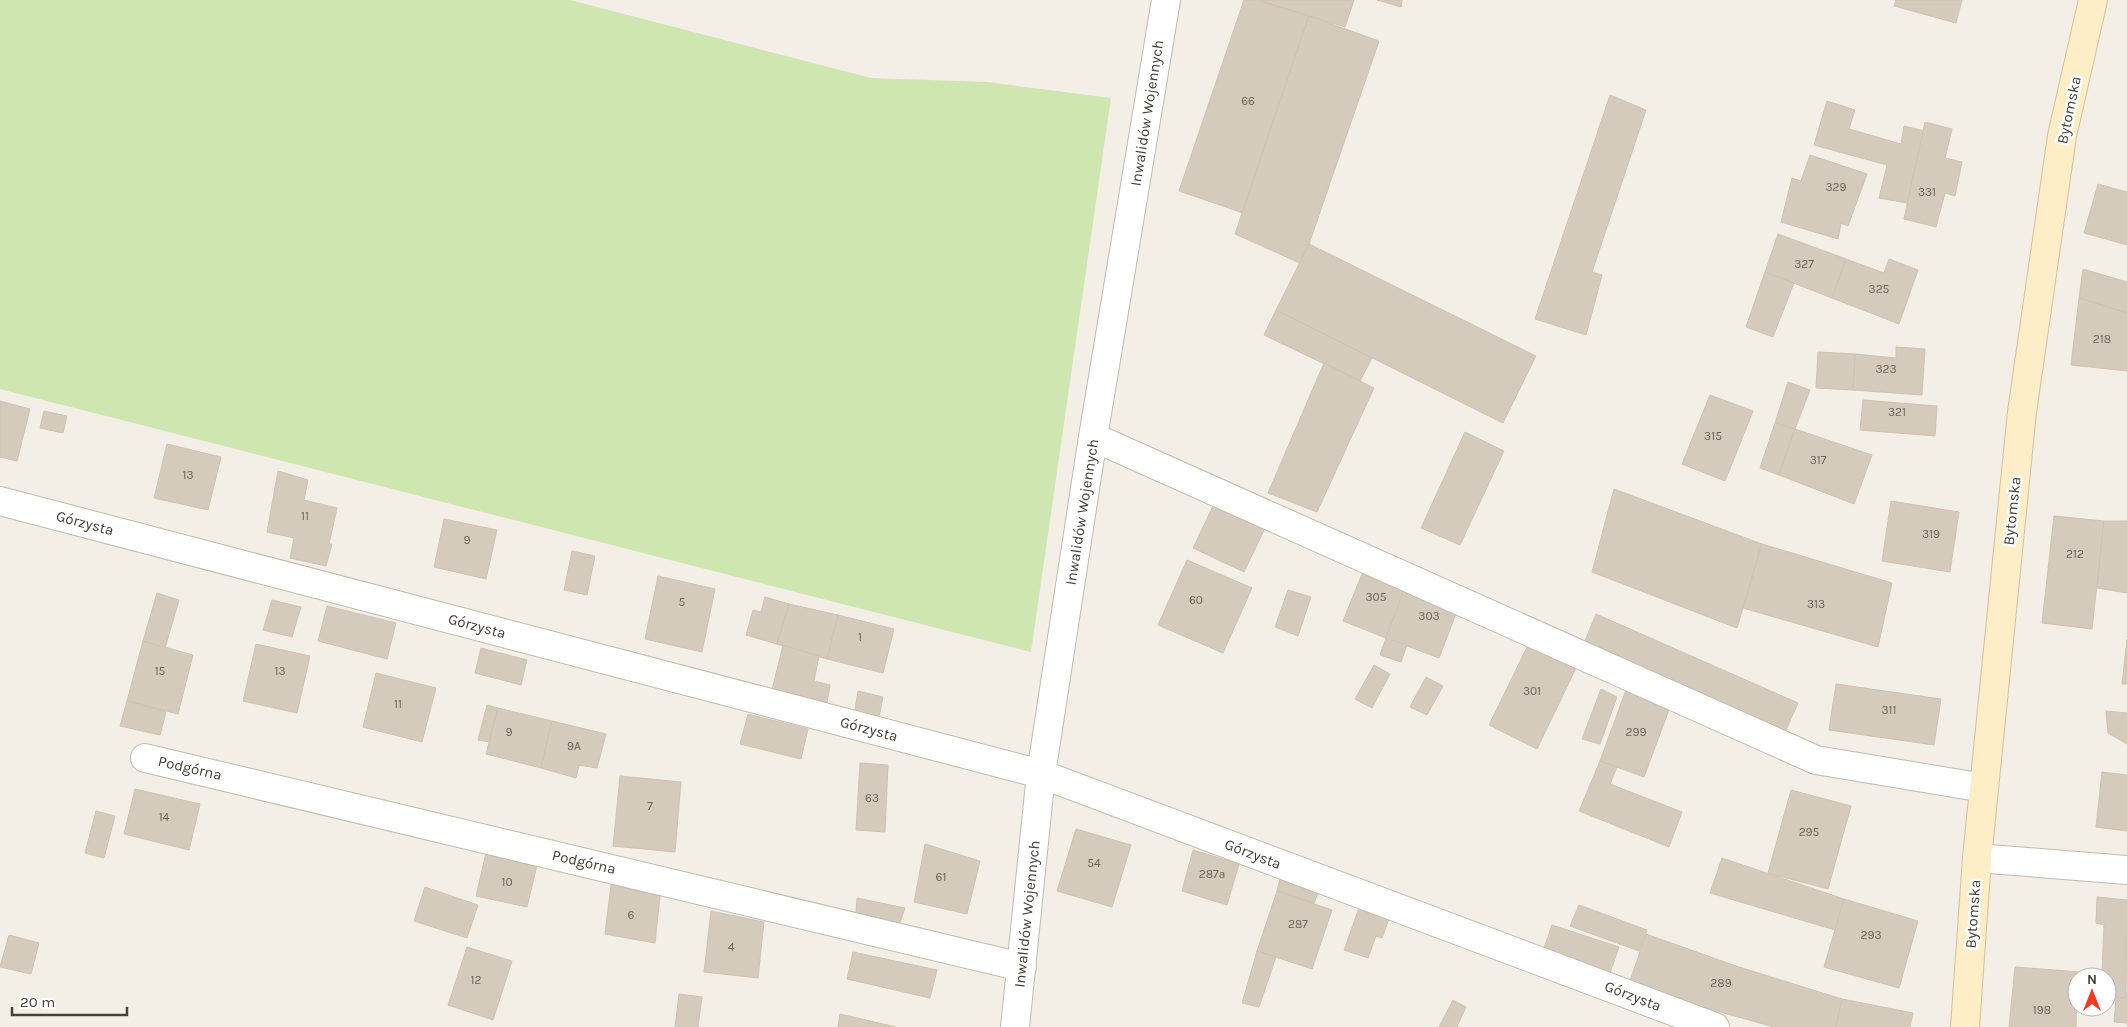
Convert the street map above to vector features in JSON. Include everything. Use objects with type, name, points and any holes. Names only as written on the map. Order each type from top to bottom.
[{"type":"street","name":"Inwalidów Wojennych","points":[[1015,1027],[1041,774],[1093,437],[1166,0]]},
{"type":"street","name":"Bytomska","points":[[1965,1027],[1977,858],[2022,412],[2062,136],[2093,0]]},
{"type":"street","points":[[1093,437],[1816,760],[1984,788]]},
{"type":"street","name":"Górzysta","points":[[0,501],[1041,774],[1715,1027]]},
{"type":"street","name":"Podgórna","points":[[146,758],[1022,967]]},
{"type":"street","points":[[1977,858],[2127,870]]},
{"type":"green space","points":[[0,0],[570,0],[871,78],[988,82],[1111,98],[1031,652],[0,389]]},
{"type":"building","points":[[1244,0],[1258,0],[1309,16],[1243,213],[1179,191]]},
{"type":"building","points":[[1258,0],[1354,0],[1345,27]]},
{"type":"building","points":[[1377,0],[1402,0],[1401,7]]},
{"type":"building","points":[[1896,0],[1962,0],[1956,23],[1894,6]]},
{"type":"building","points":[[1309,16],[1379,41],[1309,244],[1300,263],[1235,234]]},
{"type":"building","points":[[1610,95],[1646,110],[1592,272],[1602,275],[1586,335],[1535,319]]},
{"type":"building","points":[[1827,101],[1855,110],[1849,129],[1901,144],[1904,126],[1924,131],[1907,203],[1879,198],[1887,165],[1814,145]]},
{"type":"building","points":[[1925,122],[1952,129],[1945,158],[1962,162],[1955,196],[1945,193],[1936,227],[1904,219]]},
{"type":"building","points":[[1810,155],[1867,174],[1848,226],[1841,223],[1838,239],[1781,222],[1792,178],[1801,181]]},
{"type":"building","points":[[2098,184],[2127,192],[2127,245],[2084,233]]},
{"type":"building","points":[[1778,234],[1846,259],[1832,298],[1765,272]]},
{"type":"building","points":[[1309,244],[1536,356],[1503,423],[1276,310]]},
{"type":"building","points":[[1846,259],[1884,273],[1889,259],[1918,270],[1899,324],[1832,298]]},
{"type":"building","points":[[2083,269],[2127,282],[2127,313],[2079,298]]},
{"type":"building","points":[[1765,272],[1794,283],[1773,337],[1746,327]]},
{"type":"building","points":[[2079,298],[2127,313],[2127,371],[2071,365]]},
{"type":"building","points":[[1276,310],[1372,358],[1360,381],[1264,335]]},
{"type":"building","points":[[1896,347],[1925,349],[1922,395],[1853,390],[1855,354],[1896,358]]},
{"type":"building","points":[[1818,352],[1855,354],[1853,390],[1816,388]]},
{"type":"building","points":[[1324,363],[1374,388],[1317,512],[1268,493]]},
{"type":"building","points":[[1788,382],[1810,390],[1795,429],[1775,423]]},
{"type":"building","points":[[1710,395],[1753,411],[1725,481],[1682,464]]},
{"type":"building","points":[[1863,400],[1937,406],[1935,436],[1860,430]]},
{"type":"building","points":[[0,401],[30,409],[17,461],[0,457]]},
{"type":"building","points":[[44,411],[67,416],[63,433],[40,428]]},
{"type":"building","points":[[1775,423],[1795,429],[1779,475],[1760,468]]},
{"type":"building","points":[[1795,429],[1872,455],[1854,504],[1779,475]]},
{"type":"building","points":[[1465,432],[1504,451],[1460,545],[1421,528]]},
{"type":"building","points":[[167,444],[221,457],[208,510],[154,498]]},
{"type":"building","points":[[278,471],[308,480],[304,500],[337,508],[329,544],[332,544],[326,566],[290,558],[294,538],[267,532]]},
{"type":"building","points":[[1614,489],[1762,544],[1737,628],[1592,572]]},
{"type":"building","points":[[1891,501],[1959,512],[1950,572],[1882,561]]},
{"type":"building","points":[[1215,502],[1266,526],[1244,572],[1193,548]]},
{"type":"building","points":[[2054,516],[2104,521],[2092,629],[2042,623]]},
{"type":"building","points":[[444,519],[497,530],[486,579],[434,567]]},
{"type":"building","points":[[2104,521],[2127,521],[2127,593],[2097,588]]},
{"type":"building","points":[[1762,544],[1892,583],[1878,647],[1743,608]]},
{"type":"building","points":[[572,551],[595,556],[587,595],[564,590]]},
{"type":"building","points":[[1187,560],[1252,588],[1223,653],[1158,625]]},
{"type":"building","points":[[1362,574],[1404,590],[1386,638],[1343,621]]},
{"type":"building","points":[[658,576],[715,589],[702,652],[645,639]]},
{"type":"building","points":[[1288,590],[1311,597],[1298,636],[1275,627]]},
{"type":"building","points":[[1404,590],[1457,611],[1439,658],[1386,638]]},
{"type":"building","points":[[157,593],[179,600],[165,648],[143,641]]},
{"type":"building","points":[[765,597],[789,604],[777,644],[746,635],[753,610],[761,612]]},
{"type":"building","points":[[272,600],[301,607],[292,637],[263,630]]},
{"type":"building","points":[[789,604],[838,615],[827,659],[777,644]]},
{"type":"building","points":[[327,606],[396,623],[387,659],[318,641]]},
{"type":"building","points":[[1596,614],[1798,703],[1785,732],[1584,643]]},
{"type":"building","points":[[838,615],[894,629],[883,673],[827,659]]},
{"type":"building","points":[[1386,638],[1407,645],[1401,662],[1380,655]]},
{"type":"building","points":[[2127,639],[2127,684],[2122,684]]},
{"type":"building","points":[[143,641],[193,655],[178,714],[127,701]]},
{"type":"building","points":[[1529,643],[1577,666],[1537,749],[1489,725]]},
{"type":"building","points":[[256,644],[310,656],[297,713],[243,701]]},
{"type":"building","points":[[783,645],[819,656],[814,681],[830,685],[826,708],[771,694]]},
{"type":"building","points":[[481,648],[527,660],[521,685],[475,673]]},
{"type":"building","points":[[1374,665],[1390,674],[1372,708],[1355,699]]},
{"type":"building","points":[[376,673],[436,688],[422,742],[363,727]]},
{"type":"building","points":[[1426,677],[1443,686],[1427,715],[1410,707]]},
{"type":"building","points":[[1836,684],[1941,699],[1934,745],[1829,730]]},
{"type":"building","points":[[1601,689],[1617,697],[1600,744],[1582,739]]},
{"type":"building","points":[[1626,690],[1670,707],[1644,777],[1600,761]]},
{"type":"building","points":[[858,691],[883,697],[878,722],[854,716]]},
{"type":"building","points":[[127,701],[166,712],[160,735],[120,726]]},
{"type":"building","points":[[487,705],[498,708],[489,742],[478,740]]},
{"type":"building","points":[[498,708],[552,721],[541,768],[486,754]]},
{"type":"building","points":[[2106,711],[2127,713],[2127,744],[2108,733]]},
{"type":"building","points":[[748,714],[808,729],[801,759],[740,744]]},
{"type":"building","points":[[552,721],[606,734],[597,768],[579,765],[576,778],[541,768]]},
{"type":"building","points":[[1600,761],[1617,767],[1610,784],[1682,812],[1669,847],[1579,811]]},
{"type":"building","points":[[860,763],[888,765],[885,832],[856,830]]},
{"type":"building","points":[[2102,772],[2127,775],[2127,831],[2096,827]]},
{"type":"building","points":[[620,776],[681,782],[675,852],[613,846]]},
{"type":"building","points":[[135,789],[200,804],[189,850],[124,834]]},
{"type":"building","points":[[1791,790],[1851,806],[1828,889],[1768,873]]},
{"type":"building","points":[[96,811],[115,816],[104,858],[85,853]]},
{"type":"building","points":[[1076,829],[1131,845],[1112,907],[1057,891]]},
{"type":"building","points":[[925,844],[980,861],[967,914],[914,902]]},
{"type":"building","points":[[1193,850],[1239,864],[1227,905],[1182,891]]},
{"type":"building","points":[[486,853],[537,865],[527,907],[476,896]]},
{"type":"building","points":[[1722,858],[1844,899],[1835,930],[1710,893]]},
{"type":"building","points":[[1280,879],[1319,891],[1314,903],[1277,891]]},
{"type":"building","points":[[611,885],[660,896],[655,943],[605,934]]},
{"type":"building","points":[[425,887],[478,905],[467,938],[414,921]]},
{"type":"building","points":[[1277,891],[1332,910],[1312,969],[1257,951]]},
{"type":"building","points":[[2097,897],[2127,900],[2126,998],[2117,998],[2117,967],[2102,967],[2104,925],[2096,923]]},
{"type":"building","points":[[857,898],[905,908],[898,928],[856,914]]},
{"type":"building","points":[[1844,899],[1918,921],[1899,988],[1824,967]]},
{"type":"building","points":[[1579,905],[1647,930],[1639,951],[1570,926]]},
{"type":"building","points":[[1359,908],[1389,919],[1382,938],[1376,936],[1368,958],[1344,950]]},
{"type":"building","points":[[711,911],[764,922],[758,978],[704,972]]},
{"type":"building","points":[[1552,925],[1619,947],[1609,976],[1542,954]]},
{"type":"building","points":[[1646,934],[1739,967],[1842,999],[1836,1027],[1774,1027],[1706,1008],[1630,981]]},
{"type":"building","points":[[9,935],[39,943],[31,974],[0,967]]},
{"type":"building","points":[[467,947],[512,961],[493,1020],[448,1005]]},
{"type":"building","points":[[1257,951],[1276,957],[1259,1007],[1242,1003]]},
{"type":"building","points":[[853,952],[937,970],[930,998],[847,979]]},
{"type":"building","points":[[2015,967],[2067,971],[2067,1017],[2076,1017],[2076,1027],[2009,1027]]},
{"type":"building","points":[[679,994],[702,997],[698,1027],[675,1027]]},
{"type":"building","points":[[2127,994],[2127,1023],[2114,1022],[2114,1017],[2117,1017],[2117,997],[2126,998]]},
{"type":"building","points":[[1842,999],[1913,1013],[1910,1027],[1836,1027]]},
{"type":"building","points":[[1453,1000],[1466,1007],[1457,1027],[1439,1027]]},
{"type":"building","points":[[840,1014],[896,1027],[838,1027]]}]
